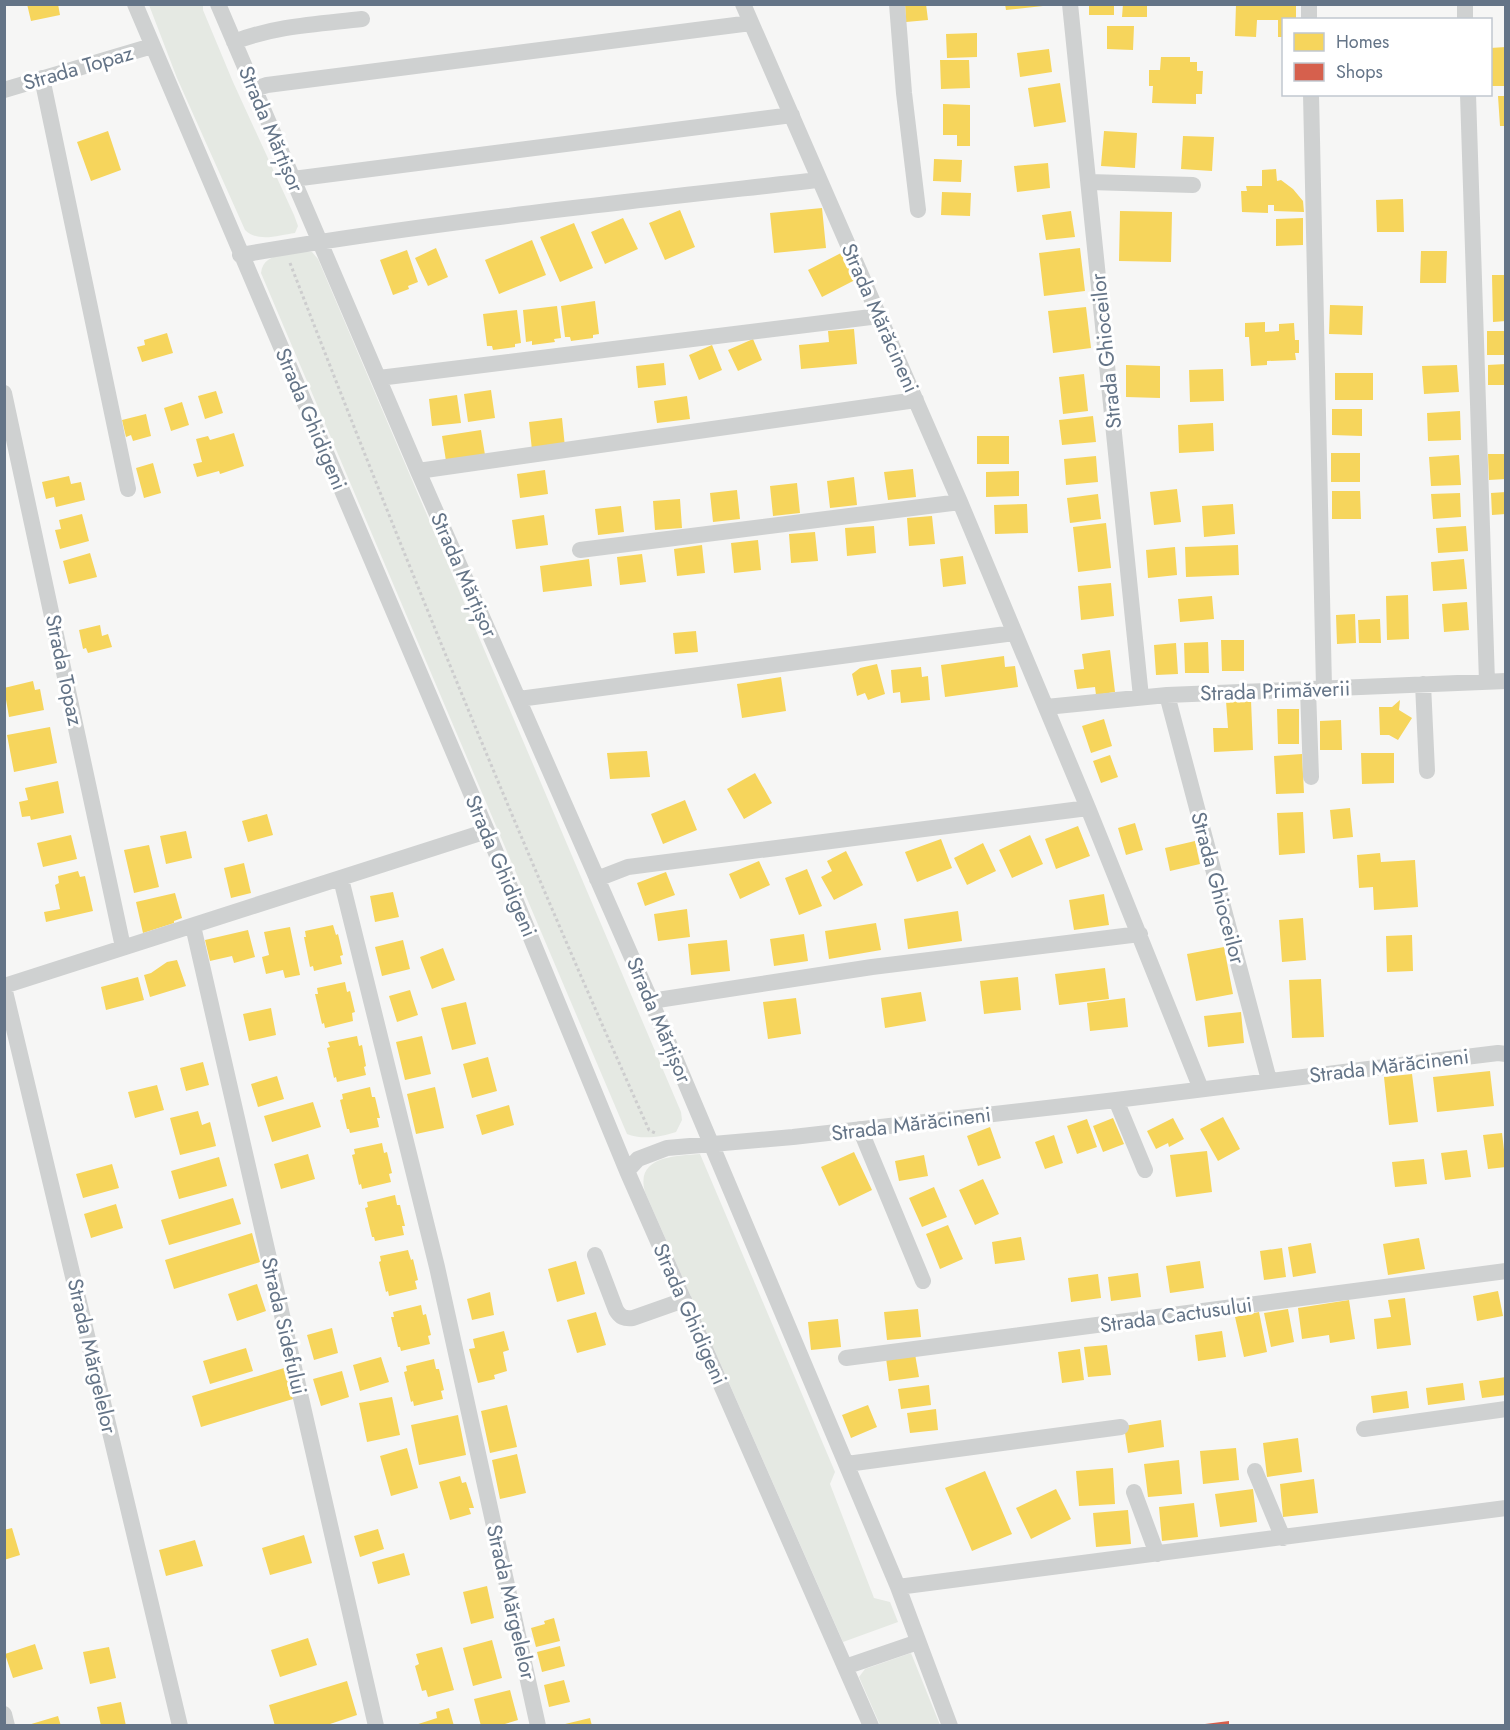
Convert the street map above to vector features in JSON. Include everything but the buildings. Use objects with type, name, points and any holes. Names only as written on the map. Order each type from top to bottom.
[{"type":"street","name":"Strada Ghidigeni","points":[[135,4],[486,831],[627,1171],[871,1725]]},
{"type":"street","name":"Strada Mărțișor","points":[[218,4],[418,471],[651,1001],[898,1587],[950,1725]]},
{"type":"street","name":"Strada Mărăcineni","points":[[743,4],[960,502],[1140,934],[1201,1089]]},
{"type":"street","points":[[897,4],[904,93],[918,210]]},
{"type":"street","name":"Strada Ghioceilor","points":[[1070,4],[1140,697]]},
{"type":"street","points":[[234,42],[285,28],[362,19]]},
{"type":"street","points":[[254,89],[267,85],[751,23]]},
{"type":"street","name":"Strada Topaz","points":[[4,90],[152,46]]},
{"type":"street","points":[[42,78],[128,489]]},
{"type":"street","points":[[1311,96],[1316,689],[1311,777]]},
{"type":"street","points":[[1468,96],[1487,682]]},
{"type":"street","points":[[293,179],[792,115]]},
{"type":"street","points":[[240,255],[319,242],[537,213],[818,180]]},
{"type":"street","points":[[1089,182],[1193,185]]},
{"type":"street","points":[[379,378],[879,316]]},
{"type":"street","name":"Strada Topaz","points":[[4,393],[123,947]]},
{"type":"street","points":[[418,471],[916,400]]},
{"type":"street","points":[[580,550],[960,502]]},
{"type":"street","points":[[519,699],[1014,633]]},
{"type":"street","name":"Strada Primăverii","points":[[1046,707],[1167,695],[1506,681]]},
{"type":"street","points":[[1423,684],[1426,771]]},
{"type":"street","name":"Strada Ghioceilor","points":[[1167,695],[1269,1080]]},
{"type":"street","points":[[597,879],[628,867],[1088,808]]},
{"type":"street","points":[[4,986],[486,831]]},
{"type":"street","name":"Strada Mărgelelor","points":[[341,879],[437,1267],[538,1725]]},
{"type":"street","name":"Strada Sidefului","points":[[193,926],[375,1725]]},
{"type":"street","points":[[651,1001],[872,967],[1140,934]]},
{"type":"street","name":"Strada Mărgelelor","points":[[4,986],[180,1725]]},
{"type":"street","name":"Strada Mărăcineni","points":[[627,1171],[638,1159],[667,1148],[860,1129],[1498,1053],[1506,1054]]},
{"type":"street","points":[[1116,1100],[1145,1170]]},
{"type":"street","points":[[860,1129],[923,1281]]},
{"type":"street","points":[[595,1255],[619,1315],[633,1318],[684,1300]]},
{"type":"street","name":"Strada Cactusului","points":[[846,1358],[1506,1271]]},
{"type":"street","points":[[1365,1429],[1506,1409]]},
{"type":"street","points":[[847,1464],[1121,1427]]},
{"type":"street","points":[[1256,1471],[1283,1538]]},
{"type":"street","points":[[1134,1492],[1157,1554]]},
{"type":"street","points":[[898,1587],[1506,1508]]},
{"type":"street","points":[[845,1667],[918,1642]]},
{"type":"street","points":[[4,1714],[7,1725]]},
{"type":"path","points":[[284,248],[370,471],[589,995],[649,1130],[655,1132],[667,1148]]},
{"type":"shaded area","points":[[149,5],[203,5],[203,10],[233,82],[294,215],[298,226],[295,233],[262,237],[245,230],[177,78]]},
{"type":"shaded area","points":[[304,251],[312,252],[318,259],[681,1112],[682,1120],[676,1132],[652,1137],[627,1134],[261,273],[263,266],[271,258]]},
{"type":"shaded area","points":[[700,1154],[835,1472],[830,1484],[874,1598],[890,1602],[898,1622],[843,1642],[645,1192],[643,1180],[651,1165],[669,1157]]},
{"type":"shaded area","points":[[911,1653],[940,1725],[880,1725],[859,1677],[865,1669]]}]
